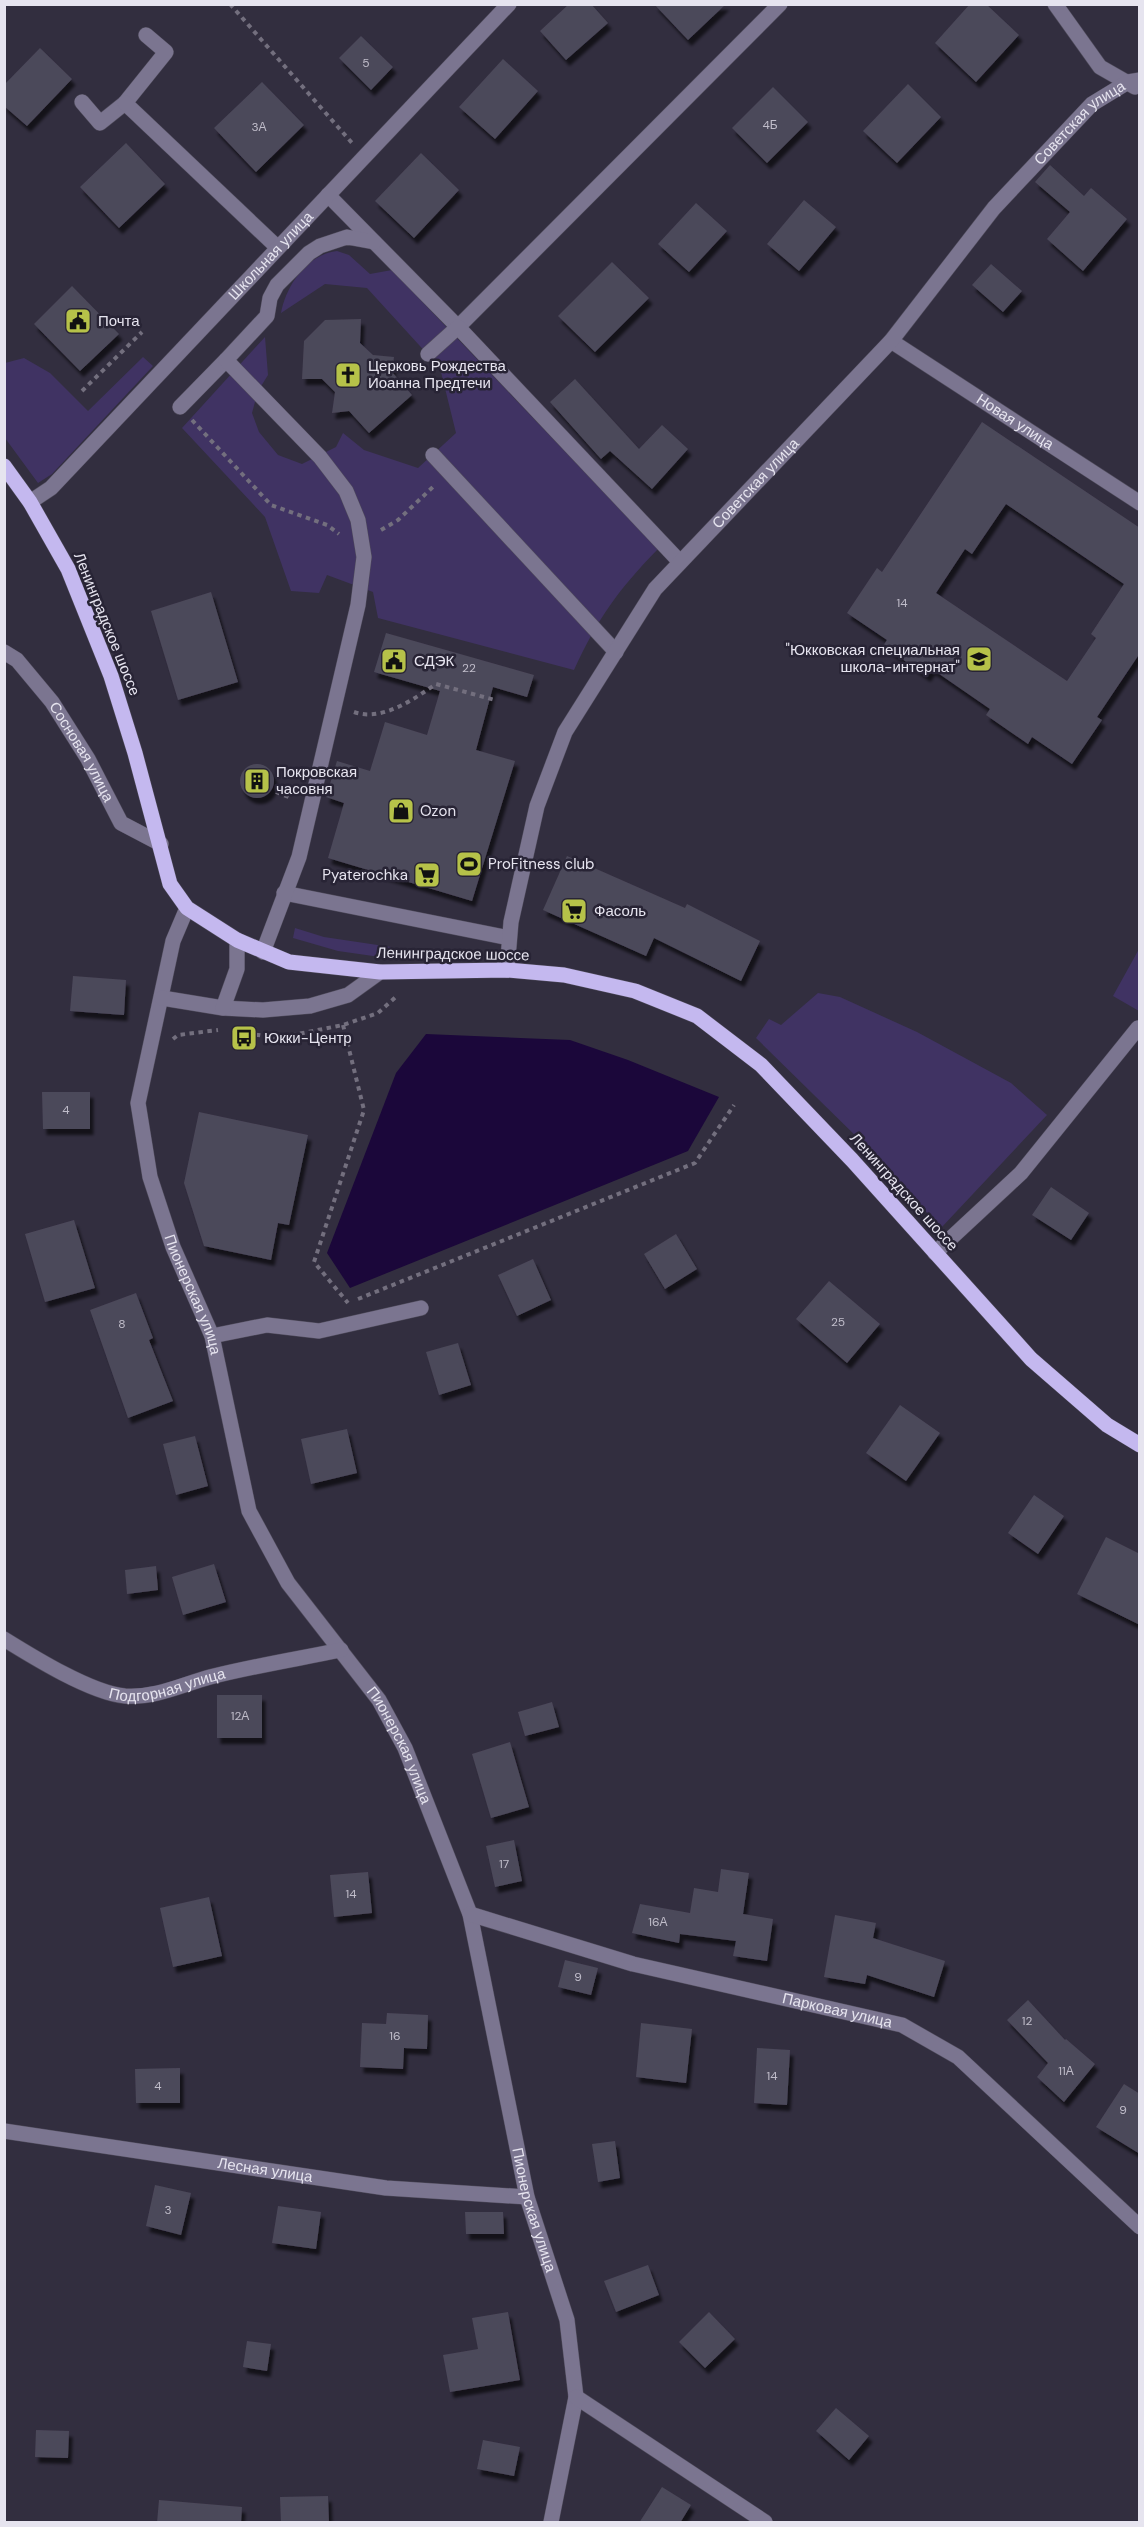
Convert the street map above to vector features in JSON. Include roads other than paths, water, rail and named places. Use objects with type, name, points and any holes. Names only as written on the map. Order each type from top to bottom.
[{"type":"main road","name":"Ленинградское шоссе","points":[[4,466],[30,502],[68,569],[111,676],[161,844],[170,884],[187,908],[237,940],[289,962],[380,972],[507,970],[564,975],[635,990],[697,1016],[761,1065],[1031,1359],[1107,1425],[1140,1445]]},
{"type":"street","name":"Школьная улица","points":[[30,502],[51,488],[509,4]]},
{"type":"street","points":[[428,354],[458,327],[780,4]]},
{"type":"street","points":[[1055,4],[1100,67],[1136,84]]},
{"type":"street","points":[[82,102],[100,123],[125,103],[166,52],[146,34]]},
{"type":"street","name":"Советская улица","points":[[507,970],[509,938],[537,806],[565,732],[655,590],[891,341],[994,208],[1092,105],[1136,84]]},
{"type":"street","points":[[125,103],[277,248]]},
{"type":"street","points":[[328,195],[458,327],[681,562]]},
{"type":"street","points":[[180,407],[267,316],[270,298],[277,285],[309,253],[347,237],[374,242]]},
{"type":"street","name":"Новая улица","points":[[891,341],[1140,503]]},
{"type":"street","points":[[226,360],[320,457],[346,491],[358,520],[364,557],[358,605],[299,857],[263,952]]},
{"type":"street","points":[[433,455],[616,652]]},
{"type":"street","name":"Сосновая улица","points":[[4,652],[17,660],[52,702],[88,759],[121,823],[161,844]]},
{"type":"street","points":[[284,893],[509,938]]},
{"type":"street","name":"Пионерская улица","points":[[187,908],[173,941],[138,1103],[153,1187],[173,1247],[212,1336],[249,1511],[288,1583],[380,1700],[405,1748],[470,1914],[527,2197],[567,2320],[576,2397],[551,2523]]},
{"type":"street","points":[[223,1008],[237,969],[237,940]]},
{"type":"street","points":[[162,998],[223,1008],[263,1010],[310,1006],[348,995],[380,972]]},
{"type":"street","points":[[935,1253],[1021,1173],[1138,1028]]},
{"type":"street","points":[[212,1336],[267,1324],[319,1331],[421,1308]]},
{"type":"street","name":"Подгорная улица","points":[[4,1639],[33,1657],[90,1685],[123,1696],[160,1694],[209,1678],[341,1650]]},
{"type":"street","name":"Парковая улица","points":[[470,1914],[633,1964],[902,2025],[958,2057],[1140,2227]]},
{"type":"street","name":"Лесная улица","points":[[4,2131],[387,2188],[527,2197]]},
{"type":"street","points":[[576,2397],[765,2523]]},
{"type":"place","name":"Почта","points":[[78,321]]},
{"type":"place","name":"Церковь Рождества Иоанна Предтечи","points":[[348,375]]},
{"type":"place","name":"\"Юкковская специальная школа-интернат\"","points":[[979,659]]},
{"type":"place","name":"СДЭК","points":[[394,661]]},
{"type":"place","name":"Покровская часовня","points":[[257,781]]},
{"type":"place","name":"Ozon","points":[[401,811]]},
{"type":"place","name":"ProFitness club","points":[[469,864]]},
{"type":"place","name":"Pyaterochka","points":[[427,875]]},
{"type":"place","name":"Фасоль","points":[[574,911]]},
{"type":"place","name":"Юкки-Центр","points":[[244,1038]]}]
